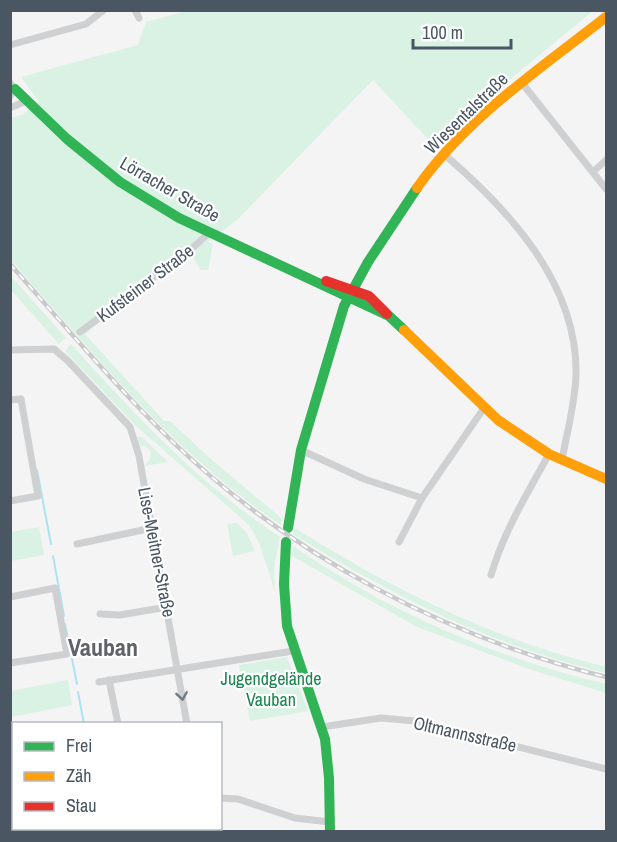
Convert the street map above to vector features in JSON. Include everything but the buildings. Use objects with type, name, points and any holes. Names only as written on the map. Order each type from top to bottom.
[{"type":"main road","name":"Wiesentalstraße","points":[[288,528],[301,450],[314,400],[340,326],[373,256],[406,203],[444,155],[479,119],[522,82],[606,17]]},
{"type":"main road","name":"Lörracher Straße","points":[[12,89],[120,182],[209,232],[354,295],[389,316],[484,408],[523,438],[549,454],[606,479]]},
{"type":"main road","points":[[285,542],[285,609],[293,651],[322,726],[330,773],[330,827]]},
{"type":"street","points":[[10,45],[86,24],[104,10]]},
{"type":"street","points":[[135,10],[140,18]]},
{"type":"street","points":[[522,82],[606,189]]},
{"type":"street","points":[[10,108],[26,100]]},
{"type":"street","points":[[444,155],[500,209],[529,244],[557,288],[570,324],[576,374],[562,460]]},
{"type":"street","points":[[594,171],[606,160]]},
{"type":"street","name":"Kufsteiner Straße","points":[[80,332],[188,252],[209,232]]},
{"type":"street","name":"Lise-Meitner-Straße","points":[[10,350],[43,348],[60,353],[130,428],[134,436],[187,722]]},
{"type":"street","points":[[10,400],[21,399],[38,496],[10,501]]},
{"type":"street","points":[[399,542],[422,498],[484,408]]},
{"type":"street","points":[[301,450],[364,479],[422,498]]},
{"type":"street","points":[[491,575],[498,551],[522,499],[549,454]]},
{"type":"street","points":[[77,543],[152,528]]},
{"type":"street","points":[[10,597],[54,588],[67,654],[10,663]]},
{"type":"street","points":[[100,614],[120,615],[167,607]]},
{"type":"street","points":[[99,682],[293,651]]},
{"type":"street","points":[[109,680],[118,722]]},
{"type":"street","name":"Oltmannsstraße","points":[[322,726],[381,718],[415,721],[606,770]]},
{"type":"street","points":[[222,798],[238,799],[330,827]]},
{"type":"green space","points":[[190,10],[593,11],[514,76],[437,149],[373,80],[237,220],[208,242],[213,244],[208,270],[201,270],[191,255],[132,296],[85,334],[164,421],[170,421],[213,461],[281,518],[281,525],[206,467],[137,402],[11,260],[11,118],[23,114],[39,102],[21,77],[138,45],[146,22]]},
{"type":"green space","points":[[10,275],[66,338],[59,344],[11,290]]},
{"type":"green space","points":[[71,344],[169,448],[223,495],[280,537],[274,567],[275,592],[260,545],[249,525],[135,425],[65,351]]},
{"type":"green space","points":[[137,437],[142,437],[168,462],[144,466],[150,459],[151,452],[146,446],[140,446]]},
{"type":"green space","points":[[237,523],[247,533],[255,551],[233,556],[227,524]]},
{"type":"green space","points":[[39,527],[44,555],[11,561],[11,532]]},
{"type":"green space","points":[[295,528],[368,572],[444,610],[524,642],[606,667],[606,673],[522,648],[444,617],[331,557],[293,534]]},
{"type":"green space","points":[[293,546],[366,591],[443,630],[523,661],[606,684],[606,693],[529,669],[417,627],[292,556]]},
{"type":"green space","name":"Jugendgelände Vauban","points":[[287,657],[308,711],[250,721],[239,665]]},
{"type":"green space","points":[[68,680],[72,705],[11,717],[11,691]]},
{"type":"waterway","points":[[37,470],[51,544]]},
{"type":"waterway","points":[[53,556],[64,616]]},
{"type":"waterway","points":[[65,624],[77,684]]},
{"type":"waterway","points":[[78,692],[84,722]]},
{"type":"railway","points":[[10,264],[91,356],[176,445],[222,486],[271,523],[322,558],[431,616],[488,640],[606,677]]},
{"type":"traffic: fast","points":[[15,89],[67,139],[120,182],[179,218],[389,316],[404,330]]},
{"type":"traffic: fast","points":[[288,528],[301,450],[344,306],[368,262],[417,188]]},
{"type":"traffic: fast","points":[[286,542],[284,584],[287,626],[325,739],[329,778],[330,832]]},
{"type":"traffic: slow","points":[[417,188],[436,163],[481,117],[530,75],[606,17]]},
{"type":"traffic: slow","points":[[404,330],[498,420],[549,454],[606,479]]},
{"type":"traffic: jam","points":[[326,281],[369,296],[387,314]]},
{"type":"district","name":"Vauban","points":[[103,647]]}]
